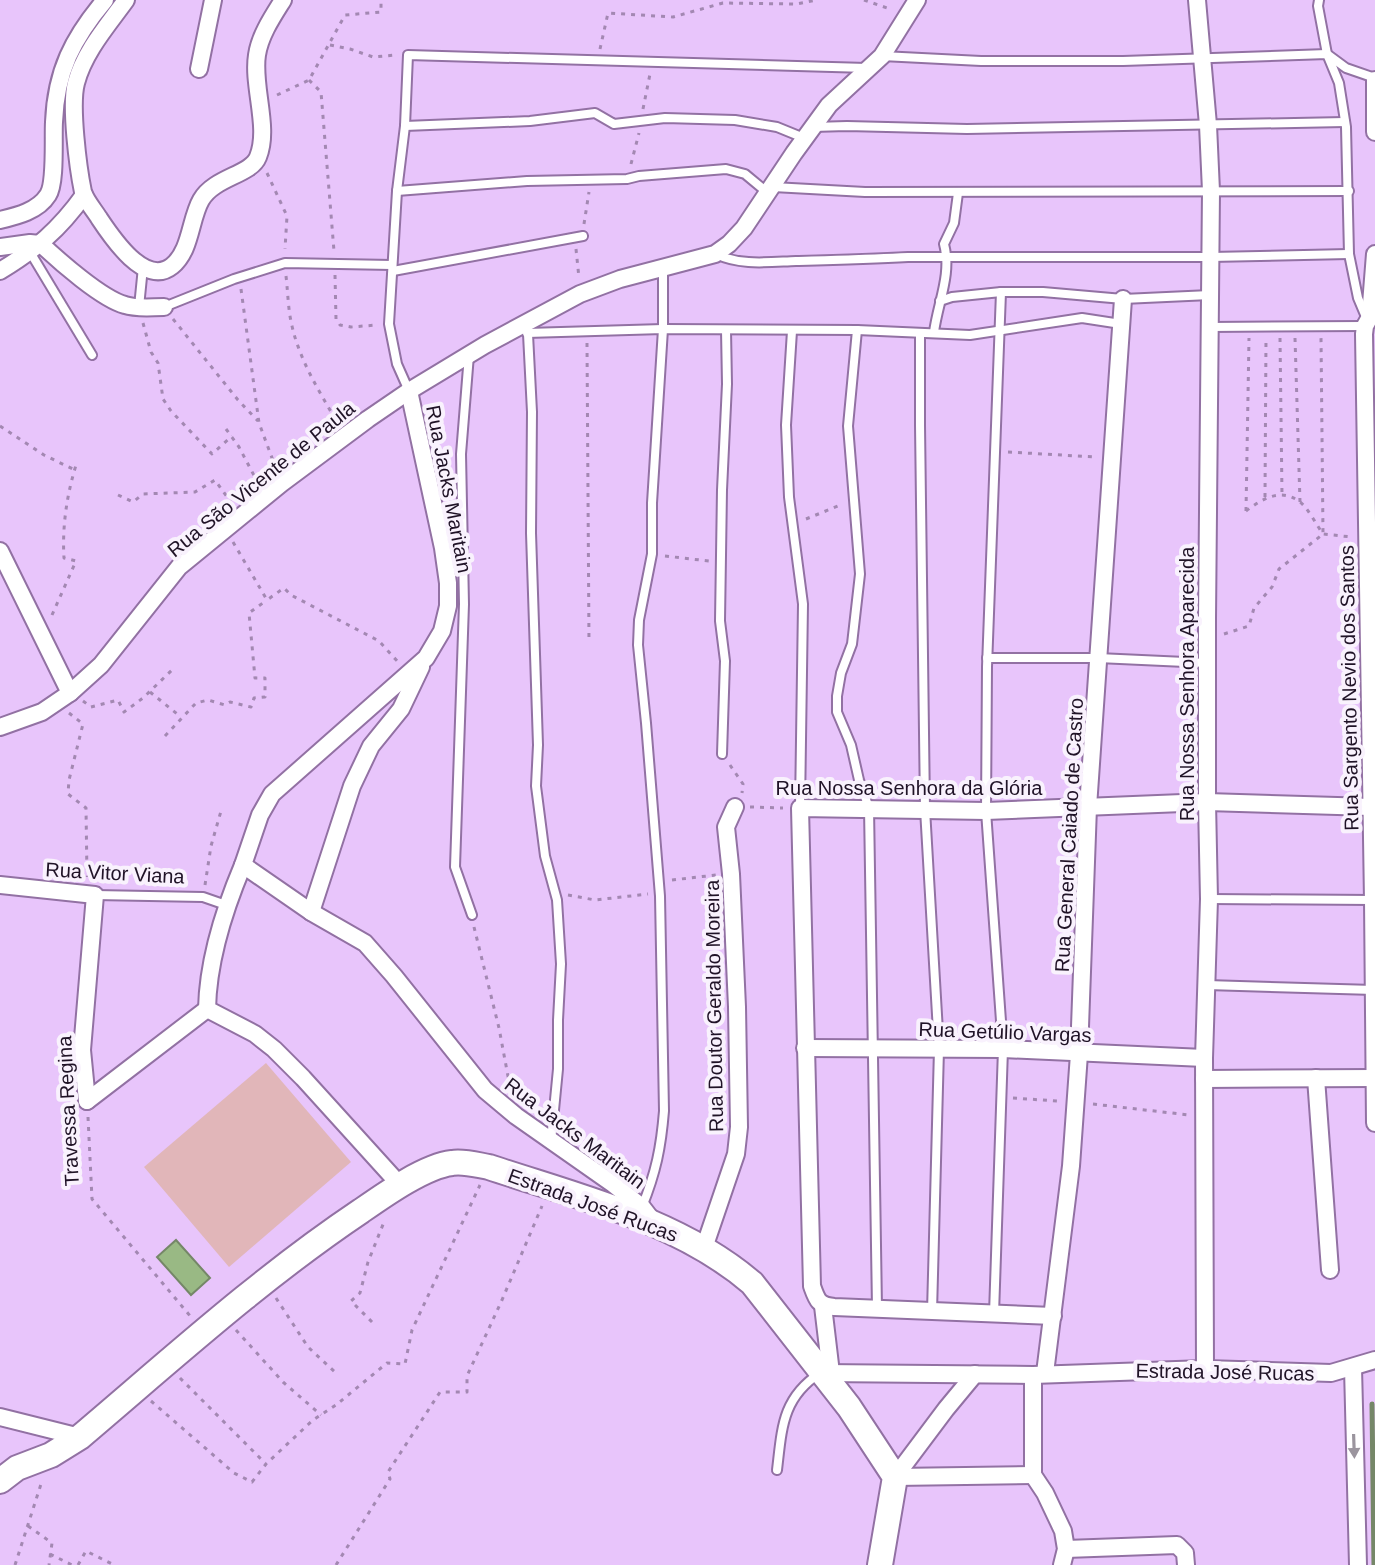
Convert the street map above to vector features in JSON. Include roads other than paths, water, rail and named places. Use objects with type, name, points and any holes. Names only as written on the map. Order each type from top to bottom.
[{"type":"street","points":[[0,220],[33,210],[49,194],[53,174],[57,92],[64,64],[73,42],[105,0]]},
{"type":"street","points":[[126,0],[85,58],[75,84],[74,115],[84,195],[114,242],[152,270],[171,268],[182,251],[203,196],[224,179],[256,163],[262,137],[257,54],[263,35],[283,0]]},
{"type":"street","points":[[199,69],[213,0]]},
{"type":"street","name":"Rua Nossa Senhora Aparecida","points":[[1197,0],[1211,191],[1207,636],[1209,899],[1204,1058],[1205,1369]]},
{"type":"street","name":"Rua Jacks Maritain","points":[[649,1216],[613,1184],[516,1116],[485,1090],[365,943],[311,912],[243,865],[260,815],[272,794],[426,658],[442,631],[448,606],[448,583],[409,391],[469,355],[525,330],[580,294],[620,279],[715,254],[729,244],[744,228],[829,105],[882,56],[912,7]]},
{"type":"street","points":[[1375,81],[1375,132]]},
{"type":"street","points":[[0,271],[36,248],[67,218],[84,195]]},
{"type":"street","points":[[0,247],[30,243],[121,305],[164,307]]},
{"type":"street","name":"Rua Sargento Nevio dos Santos","points":[[1375,254],[1369,319],[1367,538],[1371,567],[1375,1123]]},
{"type":"street","name":"Rua General Caiado de Castro","points":[[1033,1475],[1039,1374],[1053,1316],[1076,1102],[1088,807],[1123,299]]},
{"type":"street","name":"Rua São Vicente de Paula","points":[[0,727],[42,712],[64,698],[101,665],[179,567],[282,483],[409,391]]},
{"type":"street","points":[[0,551],[64,698]]},
{"type":"street","points":[[311,912],[352,786],[371,746],[401,709],[426,658]]},
{"type":"street","name":"Rua Nossa Senhora da Glória","points":[[800,808],[986,811],[1207,802],[1373,814]]},
{"type":"street","name":"Rua Doutor Geraldo Moreira","points":[[704,1248],[736,1154],[739,1127],[737,1007],[726,827],[735,807]]},
{"type":"street","points":[[800,808],[812,1286],[816,1299],[829,1306],[1053,1316]]},
{"type":"street","points":[[243,865],[226,905],[207,985],[207,1009],[255,1034],[274,1049],[400,1185]]},
{"type":"street","name":"Rua Vitor Viana","points":[[0,885],[91,895]]},
{"type":"street","name":"Travessa Regina","points":[[91,895],[82,1050],[87,1101],[207,1009]]},
{"type":"street","name":"Rua Getúlio Vargas","points":[[805,1048],[1003,1049],[1204,1058]]},
{"type":"street","points":[[1316,1078],[1330,1270]]},
{"type":"street","points":[[1204,1079],[1374,1078]]},
{"type":"street","name":"Estrada José Rucas","points":[[0,1481],[17,1468],[51,1455],[80,1437],[311,1245],[400,1185],[453,1162],[489,1167],[649,1216],[704,1248],[752,1283],[826,1373],[1039,1374],[1205,1369],[1331,1373],[1375,1360]]},
{"type":"street","points":[[829,1306],[826,1373],[895,1477]]},
{"type":"street","points":[[1353,1368],[1358,1565]]},
{"type":"street","points":[[880,1565],[895,1477],[975,1374]]},
{"type":"street","points":[[0,1417],[80,1437]]},
{"type":"street","points":[[895,1477],[1033,1475],[1063,1531],[1064,1557],[1177,1545],[1185,1553],[1186,1565]]},
{"type":"lane","points":[[1210,327],[1320,326],[1369,319],[1358,298],[1349,254],[1345,122],[1339,83],[1327,54],[1319,0]]},
{"type":"lane","points":[[882,56],[981,61],[1123,61],[1327,54],[1346,68],[1375,81]]},
{"type":"lane","points":[[409,391],[397,364],[389,324],[408,55],[869,68]]},
{"type":"lane","points":[[405,126],[530,121],[595,113],[614,124],[665,118],[735,120],[808,133],[847,126],[967,129],[1345,122]]},
{"type":"lane","points":[[397,191],[527,181],[627,179],[726,169],[745,174],[771,190],[958,193],[1349,191]]},
{"type":"lane","points":[[934,332],[946,279],[944,244],[954,223],[958,193]]},
{"type":"lane","points":[[164,307],[285,263],[393,268],[579,237]]},
{"type":"lane","points":[[36,248],[92,355]]},
{"type":"lane","points":[[715,254],[729,260],[759,262],[947,257],[1349,254]]},
{"type":"lane","points":[[139,307],[143,266]]},
{"type":"lane","points":[[649,1216],[662,1145],[664,1111],[660,893],[638,645],[639,620],[652,554],[663,269]]},
{"type":"lane","points":[[940,301],[1001,292],[1043,292],[1123,299],[1211,295]]},
{"type":"lane","points":[[994,1315],[1003,1049],[986,811],[987,658],[1001,292]]},
{"type":"lane","points":[[551,1141],[558,1069],[561,964],[557,900],[540,829],[536,786],[538,745],[531,533],[532,412],[525,330],[857,330],[970,335],[1082,318],[1121,324]]},
{"type":"lane","points":[[722,754],[725,661],[720,621],[726,330]]},
{"type":"lane","points":[[857,330],[848,426],[860,574],[852,644],[841,673],[837,712],[851,745],[869,808],[877,1309]]},
{"type":"lane","points":[[792,331],[786,425],[789,497],[803,604],[800,808]]},
{"type":"lane","points":[[920,333],[925,809],[939,1049],[932,1312]]},
{"type":"lane","points":[[469,355],[461,454],[464,604],[455,867],[472,915]]},
{"type":"lane","points":[[987,658],[1098,658],[1207,663]]},
{"type":"lane","name":"Rua Vitor Viana","points":[[91,895],[203,897],[226,905]]},
{"type":"lane","points":[[1209,899],[1373,900]]},
{"type":"lane","points":[[1207,985],[1374,990]]},
{"type":"lane","points":[[777,1470],[782,1427],[792,1400],[802,1388],[826,1373]]},
{"type":"waterway","points":[[1372,1404],[1374,1565]]}]
